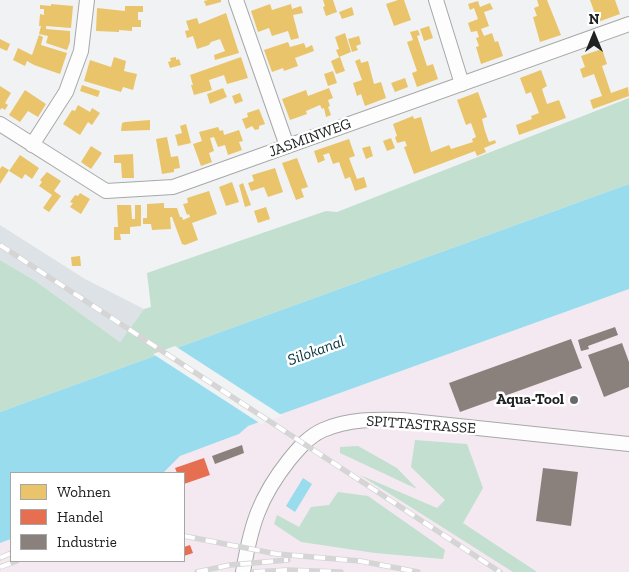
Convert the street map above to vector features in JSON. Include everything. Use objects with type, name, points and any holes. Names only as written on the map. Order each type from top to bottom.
[{"type":"street","points":[[32,145],[66,92],[69,84],[84,39],[86,0]]},
{"type":"street","points":[[236,0],[287,146]]},
{"type":"street","points":[[436,0],[462,84]]},
{"type":"street","name":"JASMINWEG","points":[[0,124],[106,191],[173,187],[629,24]]},
{"type":"street","name":"SPITTASTRASSE","points":[[243,572],[256,514],[274,478],[308,440],[321,430],[339,424],[384,419],[402,420],[629,444]]},
{"type":"shaded area","points":[[0,225],[85,279],[144,309],[120,342],[34,280],[0,260]]},
{"type":"shaded area","points":[[629,289],[629,572],[0,572],[0,543],[10,539],[10,562],[185,562],[185,472],[164,472],[180,456],[239,434],[248,426]]},
{"type":"green space","points":[[629,98],[629,184],[0,412],[0,260],[34,280],[120,342],[144,309],[151,307],[147,273],[326,211],[337,212]]},
{"type":"green space","points":[[415,440],[467,444],[483,488],[463,523],[537,572],[513,572],[360,475],[437,508],[445,500],[411,467]]},
{"type":"green space","points":[[358,446],[397,468],[417,489],[340,453],[340,447]]},
{"type":"green space","points":[[338,492],[368,496],[445,550],[443,559],[375,553],[301,542],[274,524],[277,515],[299,527],[311,507],[329,505]]},
{"type":"water","name":"Silokanal","points":[[629,184],[629,289],[248,426],[239,434],[180,456],[164,472],[10,472],[10,539],[0,543],[0,412]]},
{"type":"water","points":[[303,478],[312,484],[295,512],[286,506]]},
{"type":"pier","points":[[175,346],[283,416],[261,424],[153,354]]},
{"type":"building: Wohnen","points":[[221,0],[221,2],[206,6],[204,1]]},
{"type":"building: Wohnen","points":[[323,0],[333,0],[337,12],[326,16]]},
{"type":"building: Wohnen","points":[[404,0],[411,20],[394,26],[386,4]]},
{"type":"building: Wohnen","points":[[537,0],[547,0],[561,35],[540,42],[533,17],[537,16],[534,8],[539,6]]},
{"type":"building: Wohnen","points":[[590,0],[615,0],[620,14],[598,22]]},
{"type":"building: Wohnen","points":[[478,1],[480,7],[490,3],[493,9],[484,12],[489,26],[481,29],[484,36],[492,33],[495,42],[498,41],[503,56],[481,64],[476,47],[479,46],[476,38],[479,37],[477,31],[471,32],[468,23],[478,19],[474,8],[470,10],[468,4]]},
{"type":"building: Wohnen","points":[[51,4],[73,6],[71,28],[46,26],[46,29],[70,31],[70,42],[67,50],[46,43],[48,36],[39,34],[41,26],[39,26],[40,14],[44,15],[44,9],[40,9],[40,5],[51,6]]},
{"type":"building: Wohnen","points":[[270,4],[272,10],[291,4],[292,9],[301,6],[303,13],[293,15],[299,38],[291,40],[288,31],[272,36],[269,28],[258,32],[251,11]]},
{"type":"building: Wohnen","points":[[125,6],[143,6],[143,12],[138,12],[138,20],[141,20],[141,27],[132,27],[132,31],[96,31],[97,8],[125,11]]},
{"type":"building: Wohnen","points":[[352,7],[354,15],[342,19],[339,12]]},
{"type":"building: Wohnen","points":[[226,13],[239,53],[215,60],[214,55],[225,51],[220,39],[197,49],[193,36],[187,38],[185,31],[189,30],[186,21],[197,18],[199,24]]},
{"type":"building: Wohnen","points":[[429,26],[433,38],[424,41],[420,29]]},
{"type":"building: Wohnen","points":[[418,30],[420,35],[417,36],[427,66],[433,64],[438,79],[417,87],[412,73],[417,71],[407,42],[413,40],[410,32]]},
{"type":"building: Wohnen","points":[[345,33],[351,52],[339,57],[336,50],[339,49],[335,37]]},
{"type":"building: Wohnen","points":[[39,35],[43,37],[41,45],[67,53],[60,74],[27,61],[25,66],[13,60],[18,48],[32,55]]},
{"type":"building: Wohnen","points":[[359,36],[361,44],[356,46],[358,50],[352,52],[348,39]]},
{"type":"building: Wohnen","points":[[0,39],[10,44],[7,51],[0,48]]},
{"type":"building: Wohnen","points":[[288,42],[290,47],[304,43],[306,48],[312,45],[314,51],[295,58],[298,66],[284,71],[283,68],[272,72],[264,50]]},
{"type":"building: Wohnen","points":[[602,49],[607,64],[602,66],[611,93],[628,87],[629,96],[593,109],[590,100],[602,96],[594,74],[583,78],[580,69],[585,67],[581,56]]},
{"type":"building: Wohnen","points":[[114,57],[126,61],[124,71],[137,74],[133,90],[123,87],[121,92],[84,81],[90,60],[111,67]]},
{"type":"building: Wohnen","points":[[176,57],[176,60],[179,59],[181,65],[170,68],[168,62],[171,61],[170,58]]},
{"type":"building: Wohnen","points":[[241,57],[248,78],[227,84],[224,75],[209,80],[212,90],[194,95],[190,75]]},
{"type":"building: Wohnen","points":[[340,57],[345,71],[336,74],[331,61]]},
{"type":"building: Wohnen","points":[[360,59],[361,63],[368,61],[374,84],[381,82],[386,98],[365,106],[361,94],[357,96],[353,83],[362,80],[355,61]]},
{"type":"building: Wohnen","points":[[541,70],[547,86],[542,89],[547,104],[559,100],[566,118],[519,135],[516,125],[532,119],[531,116],[539,113],[531,92],[526,94],[520,78]]},
{"type":"building: Wohnen","points":[[333,71],[337,83],[328,86],[324,74]]},
{"type":"building: Wohnen","points":[[405,78],[408,87],[395,92],[391,83]]},
{"type":"building: Wohnen","points":[[82,85],[100,91],[98,97],[80,91]]},
{"type":"building: Wohnen","points":[[0,86],[11,93],[5,103],[8,105],[5,110],[2,108],[0,110]]},
{"type":"building: Wohnen","points":[[223,88],[227,97],[210,104],[207,94]]},
{"type":"building: Wohnen","points":[[329,88],[333,98],[328,100],[331,115],[326,117],[324,108],[322,109],[320,105],[306,111],[307,114],[290,120],[282,99],[306,90],[308,96]]},
{"type":"building: Wohnen","points":[[25,90],[46,104],[38,117],[28,111],[20,122],[9,115]]},
{"type":"building: Wohnen","points":[[478,92],[487,117],[482,119],[485,131],[489,142],[495,140],[496,143],[484,148],[486,152],[477,156],[475,151],[414,174],[404,147],[407,146],[405,141],[397,143],[393,124],[413,116],[414,119],[421,117],[431,152],[449,145],[451,149],[473,142],[472,139],[476,137],[471,123],[466,125],[457,100]]},
{"type":"building: Wohnen","points":[[240,93],[243,101],[235,104],[232,96]]},
{"type":"building: Wohnen","points":[[78,105],[90,112],[92,108],[100,113],[92,125],[88,122],[80,135],[63,124],[72,110],[75,111]]},
{"type":"building: Wohnen","points":[[259,109],[265,124],[259,126],[259,129],[255,130],[252,126],[246,129],[242,119],[248,117],[247,113]]},
{"type":"building: Wohnen","points":[[150,120],[150,130],[121,131],[122,123]]},
{"type":"building: Wohnen","points":[[186,124],[191,143],[178,146],[175,135],[182,133],[180,126]]},
{"type":"building: Wohnen","points":[[218,127],[220,131],[223,130],[224,135],[239,130],[243,141],[239,142],[242,150],[228,155],[225,145],[218,147],[214,137],[210,138],[214,151],[209,153],[212,162],[201,166],[193,144],[202,141],[199,132]]},
{"type":"building: Wohnen","points":[[167,137],[171,157],[178,156],[180,168],[174,169],[174,172],[162,174],[156,139]]},
{"type":"building: Wohnen","points":[[391,138],[395,148],[387,151],[383,141]]},
{"type":"building: Wohnen","points":[[349,139],[355,156],[349,158],[357,179],[364,177],[367,187],[355,191],[350,177],[345,179],[339,162],[333,164],[329,153],[323,155],[325,160],[318,163],[314,151]]},
{"type":"building: Wohnen","points":[[91,146],[102,153],[91,169],[81,162]]},
{"type":"building: Wohnen","points":[[370,146],[373,156],[366,159],[362,148]]},
{"type":"building: Wohnen","points":[[133,154],[134,178],[122,178],[121,163],[114,163],[114,155]]},
{"type":"building: Wohnen","points":[[20,155],[39,168],[32,179],[25,174],[22,179],[9,171]]},
{"type":"building: Wohnen","points":[[297,158],[308,187],[301,189],[304,197],[296,200],[282,163]]},
{"type":"building: Wohnen","points":[[2,166],[9,170],[0,184],[0,169]]},
{"type":"building: Wohnen","points":[[275,168],[283,192],[268,197],[264,187],[251,191],[248,183],[254,181],[252,175]]},
{"type":"building: Wohnen","points":[[47,172],[61,181],[54,191],[61,196],[49,212],[43,208],[52,195],[39,186],[42,182],[40,180]]},
{"type":"building: Wohnen","points":[[232,182],[239,202],[226,206],[219,187]]},
{"type":"building: Wohnen","points":[[243,183],[251,205],[245,207],[239,185]]},
{"type":"building: Wohnen","points":[[209,191],[217,214],[192,223],[198,240],[185,245],[182,244],[172,217],[170,217],[171,229],[152,230],[151,224],[143,224],[143,218],[147,218],[147,204],[164,203],[164,208],[177,208],[183,220],[190,217],[189,214],[187,215],[183,204],[188,203],[187,198]]},
{"type":"building: Wohnen","points":[[80,193],[90,199],[81,214],[70,207],[73,203],[70,202],[75,195],[78,196]]},
{"type":"building: Wohnen","points":[[117,205],[131,205],[132,219],[135,219],[135,205],[141,205],[141,226],[130,227],[130,234],[120,234],[121,240],[114,240],[114,227],[118,227]]},
{"type":"building: Wohnen","points":[[266,207],[270,219],[258,223],[254,211]]},
{"type":"building: Wohnen","points":[[80,256],[81,266],[72,266],[71,257]]},
{"type":"building: Handel","points":[[204,458],[210,475],[185,484],[185,472],[177,472],[175,468]]},
{"type":"building: Handel","points":[[190,545],[193,553],[185,556],[185,547]]},
{"type":"building: Industrie","points":[[615,327],[618,335],[588,346],[589,349],[581,351],[578,340]]},
{"type":"building: Industrie","points":[[571,339],[582,368],[460,412],[449,383]]},
{"type":"building: Industrie","points":[[622,343],[629,362],[629,387],[604,397],[588,355]]},
{"type":"building: Industrie","points":[[242,445],[244,453],[215,464],[212,456]]},
{"type":"building: Industrie","points":[[543,468],[578,472],[571,526],[536,521]]},
{"type":"railway","points":[[0,245],[500,572]]},
{"type":"railway","points":[[185,536],[277,554],[360,561],[418,572]]},
{"type":"railway","points":[[0,558],[10,553]]},
{"type":"railway","points":[[197,572],[230,565],[288,560]]},
{"type":"railway","points":[[0,567],[14,562]]},
{"type":"railway","points":[[254,572],[288,570],[341,572]]},
{"type":"place","name":"Aqua-Tool","points":[[574,400]]}]
